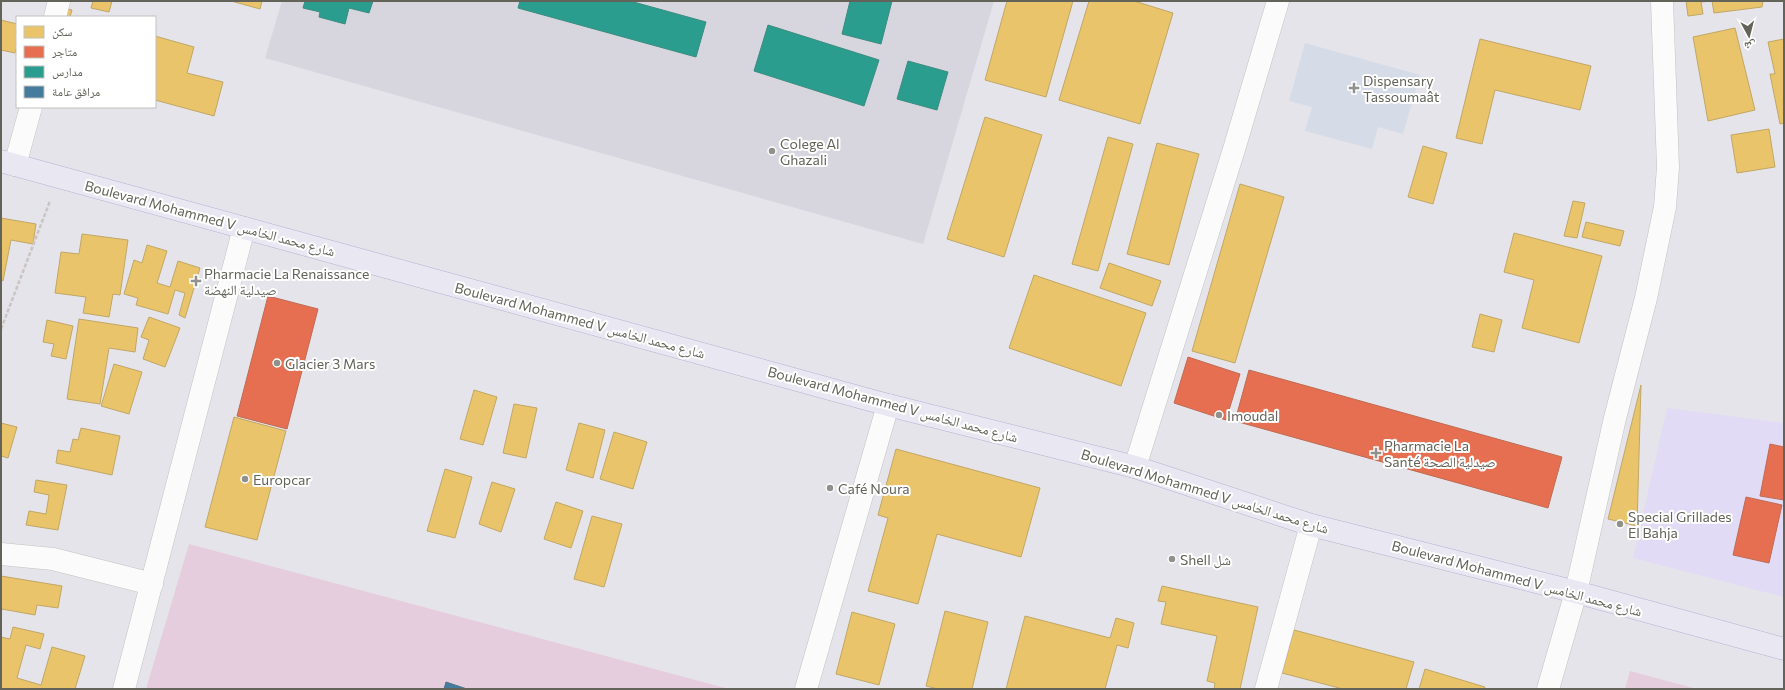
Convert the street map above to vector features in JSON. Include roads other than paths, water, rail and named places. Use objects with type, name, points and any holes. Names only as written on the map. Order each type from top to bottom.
[{"type":"main road","name":"Boulevard Mohammed V شارع محمد الخامس","points":[[8,163],[888,405],[1135,467],[1311,525],[1576,592],[1784,649]]},
{"type":"street","points":[[55,16],[59,1]]},
{"type":"street","points":[[1135,467],[1235,146],[1278,1]]},
{"type":"street","points":[[1548,689],[1576,592],[1616,418],[1646,298],[1665,206],[1668,167],[1662,1]]},
{"type":"street","points":[[8,163],[31,108]]},
{"type":"street","points":[[124,689],[244,228]]},
{"type":"street","points":[[806,689],[888,405]]},
{"type":"street","points":[[1266,689],[1311,525]]},
{"type":"street","points":[[1,554],[53,559],[152,584]]},
{"type":"place","name":"Dispensary Tassoumaât","points":[[1354,88]]},
{"type":"place","name":"Colege Al Ghazali","points":[[772,151]]},
{"type":"place","name":"Pharmacie La Renaissance صيدلية النهضة","points":[[196,281]]},
{"type":"place","name":"Glacier 3 Mars","points":[[277,363]]},
{"type":"place","name":"Imoudal","points":[[1219,415]]},
{"type":"place","name":"Pharmacie La Santé صيدلية الصحة","points":[[1376,453]]},
{"type":"place","name":"Europcar","points":[[245,479]]},
{"type":"place","name":"Café Noura","points":[[830,488]]},
{"type":"place","name":"Special Grillades El Bahja","points":[[1620,524]]},
{"type":"place","name":"Shell شل","points":[[1172,559]]}]
